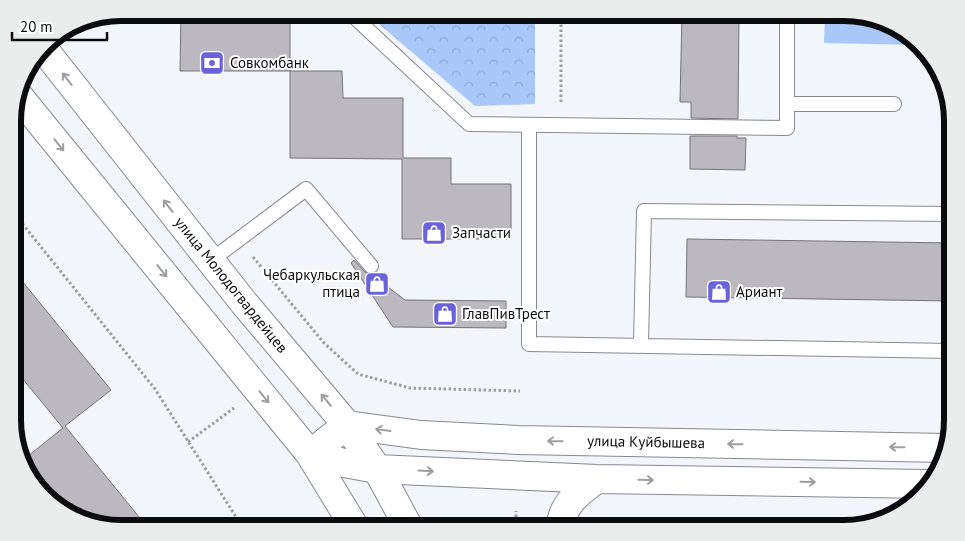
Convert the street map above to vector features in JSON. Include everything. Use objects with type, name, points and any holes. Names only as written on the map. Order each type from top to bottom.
[{"type":"main road","name":"улица Молодогвардейцев","points":[[47,54],[210,261],[347,425],[377,469],[405,520]]},
{"type":"main road","points":[[23,102],[310,454],[350,520]]},
{"type":"main road","points":[[310,454],[347,425]]},
{"type":"main road","name":"улица Куйбышева","points":[[347,425],[421,435],[518,440],[939,448]]},
{"type":"main road","points":[[310,454],[377,469],[597,479],[921,484]]},
{"type":"main road","points":[[562,520],[573,497],[597,479]]},
{"type":"lane","points":[[360,21],[469,124],[787,128],[787,21]]},
{"type":"lane","points":[[787,104],[894,104]]},
{"type":"lane","points":[[529,125],[528,344],[641,344],[944,352]]},
{"type":"lane","points":[[210,261],[306,189],[371,266]]},
{"type":"lane","points":[[641,344],[644,211],[944,214]]},
{"type":"path","points":[[561,21],[561,125]]},
{"type":"path","points":[[21,222],[155,389],[238,520]]},
{"type":"path","points":[[239,239],[324,343],[358,374],[410,388],[520,391]]},
{"type":"path","points":[[188,442],[234,408]]},
{"type":"path","points":[[516,511],[516,520]]},
{"type":"green space","points":[[375,21],[535,21],[535,104],[475,106]]},
{"type":"green space","points":[[825,21],[844,21],[857,22],[882,29],[909,45],[824,43]]},
{"type":"building","points":[[181,21],[290,21],[290,71],[180,71]]},
{"type":"building","points":[[682,21],[739,21],[738,119],[691,118],[691,102],[680,102]]},
{"type":"building","points":[[290,71],[342,71],[343,98],[403,98],[403,158],[451,158],[451,184],[511,184],[511,239],[402,239],[402,159],[290,158]]},
{"type":"building","points":[[690,136],[737,136],[737,138],[746,138],[745,170],[690,169]]},
{"type":"building","points":[[687,239],[944,243],[944,301],[686,297]]},
{"type":"building","name":"ГлавПивТрест","points":[[354,260],[365,272],[372,275],[405,300],[506,301],[506,328],[393,327],[351,263]]},
{"type":"building","points":[[21,280],[111,390],[65,426],[141,520],[108,519],[95,516],[71,506],[50,491],[38,475],[28,456],[63,428],[21,377]]},
{"type":"place","name":"Совкомбанк","points":[[212,63]]},
{"type":"place","name":"Запчасти","points":[[434,233]]},
{"type":"place","name":"Чебаркульская птица","points":[[377,284]]},
{"type":"place","name":"Ариант","points":[[719,292]]},
{"type":"place","name":"ГлавПивТрест","points":[[445,314]]}]
